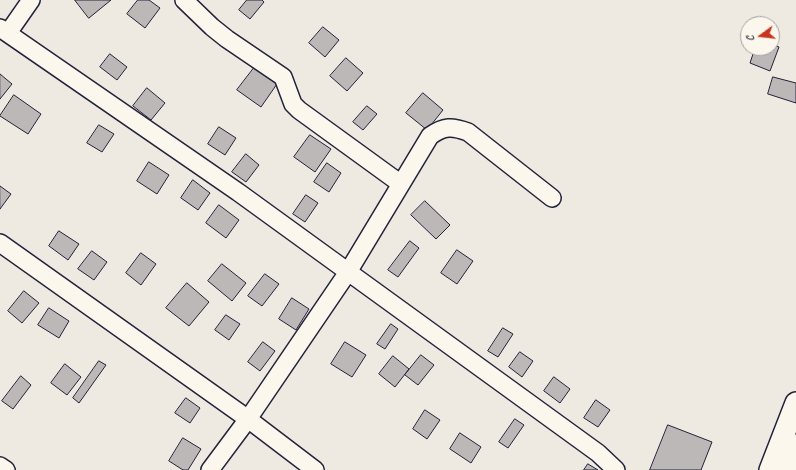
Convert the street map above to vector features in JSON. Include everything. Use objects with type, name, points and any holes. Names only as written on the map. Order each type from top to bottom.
[{"type":"main road","points":[[770,470],[796,403]]},
{"type":"main road","points":[[786,470],[796,445]]},
{"type":"street","points":[[31,0],[4,30],[238,192],[598,453],[616,470]]},
{"type":"street","points":[[184,0],[227,40],[283,77],[293,104],[299,110],[401,184]]},
{"type":"street","points":[[210,470],[248,419],[348,272],[430,136],[438,130],[447,128],[457,128],[468,132],[552,198]]},
{"type":"street","points":[[0,242],[248,419],[315,470]]},
{"type":"street","points":[[0,466],[6,470]]},
{"type":"building","points":[[75,0],[111,0],[89,18]]},
{"type":"building","points":[[138,0],[149,0],[160,8],[145,28],[127,14]]},
{"type":"building","points":[[247,0],[262,0],[264,2],[250,19],[239,10]]},
{"type":"building","points":[[323,27],[339,40],[325,57],[309,43]]},
{"type":"building","points":[[110,54],[127,67],[117,80],[100,67]]},
{"type":"building","points":[[752,56],[776,56],[770,71],[750,63]]},
{"type":"building","points":[[346,58],[363,73],[347,91],[330,76]]},
{"type":"building","points":[[254,68],[277,84],[261,107],[237,90]]},
{"type":"building","points":[[0,74],[12,84],[0,99]]},
{"type":"building","points":[[773,77],[796,83],[796,103],[768,94]]},
{"type":"building","points":[[147,88],[165,103],[151,120],[133,106]]},
{"type":"building","points":[[423,93],[443,110],[427,130],[406,113]]},
{"type":"building","points":[[14,95],[41,114],[28,134],[0,116]]},
{"type":"building","points":[[367,106],[377,114],[363,130],[353,122]]},
{"type":"building","points":[[99,125],[114,134],[102,152],[87,143]]},
{"type":"building","points":[[219,127],[236,138],[225,155],[208,144]]},
{"type":"building","points":[[310,135],[331,149],[315,172],[294,157]]},
{"type":"building","points":[[246,154],[259,165],[246,182],[232,172]]},
{"type":"building","points":[[149,162],[169,175],[157,194],[137,181]]},
{"type":"building","points":[[327,163],[341,173],[329,192],[314,182]]},
{"type":"building","points":[[193,180],[210,193],[198,210],[181,198]]},
{"type":"building","points":[[0,186],[11,194],[0,209]]},
{"type":"building","points":[[306,195],[318,203],[305,222],[293,214]]},
{"type":"building","points":[[425,201],[450,225],[436,239],[411,215]]},
{"type":"building","points":[[219,205],[239,220],[226,238],[206,223]]},
{"type":"building","points":[[59,231],[79,244],[68,260],[49,246]]},
{"type":"building","points":[[410,241],[419,248],[398,277],[388,270]]},
{"type":"building","points":[[457,250],[473,261],[457,284],[441,273]]},
{"type":"building","points":[[92,251],[107,262],[94,280],[78,269]]},
{"type":"building","points":[[141,253],[156,264],[141,285],[126,273]]},
{"type":"building","points":[[222,264],[246,283],[232,301],[208,281]]},
{"type":"building","points":[[265,274],[279,284],[262,306],[248,296]]},
{"type":"building","points":[[187,283],[209,302],[189,326],[166,308]]},
{"type":"building","points":[[24,291],[39,303],[22,323],[8,311]]},
{"type":"building","points":[[292,298],[309,309],[296,330],[279,319]]},
{"type":"building","points":[[49,308],[69,321],[59,338],[38,325]]},
{"type":"building","points":[[226,315],[240,324],[229,340],[215,330]]},
{"type":"building","points":[[391,324],[398,329],[385,349],[377,344]]},
{"type":"building","points":[[503,328],[513,334],[498,357],[488,351]]},
{"type":"building","points":[[263,342],[275,351],[260,371],[248,362]]},
{"type":"building","points":[[345,342],[366,355],[352,377],[331,364]]},
{"type":"building","points":[[520,352],[533,361],[522,377],[509,367]]},
{"type":"building","points":[[421,355],[434,365],[418,385],[405,375]]},
{"type":"building","points":[[393,356],[409,369],[395,387],[379,374]]},
{"type":"building","points":[[99,361],[106,365],[79,403],[73,398]]},
{"type":"building","points":[[65,364],[81,377],[67,395],[51,383]]},
{"type":"building","points":[[21,376],[31,385],[13,409],[2,401]]},
{"type":"building","points":[[554,377],[570,389],[560,403],[544,391]]},
{"type":"building","points":[[186,398],[200,408],[190,423],[175,413]]},
{"type":"building","points":[[596,400],[610,410],[598,427],[584,418]]},
{"type":"building","points":[[425,410],[440,420],[427,439],[413,429]]},
{"type":"building","points":[[515,419],[524,425],[508,448],[499,442]]},
{"type":"building","points":[[668,425],[712,442],[701,470],[650,470]]},
{"type":"building","points":[[460,433],[481,447],[471,463],[450,449]]},
{"type":"building","points":[[183,438],[201,449],[188,470],[183,470],[169,461]]},
{"type":"building","points":[[588,464],[598,470],[584,470]]}]
